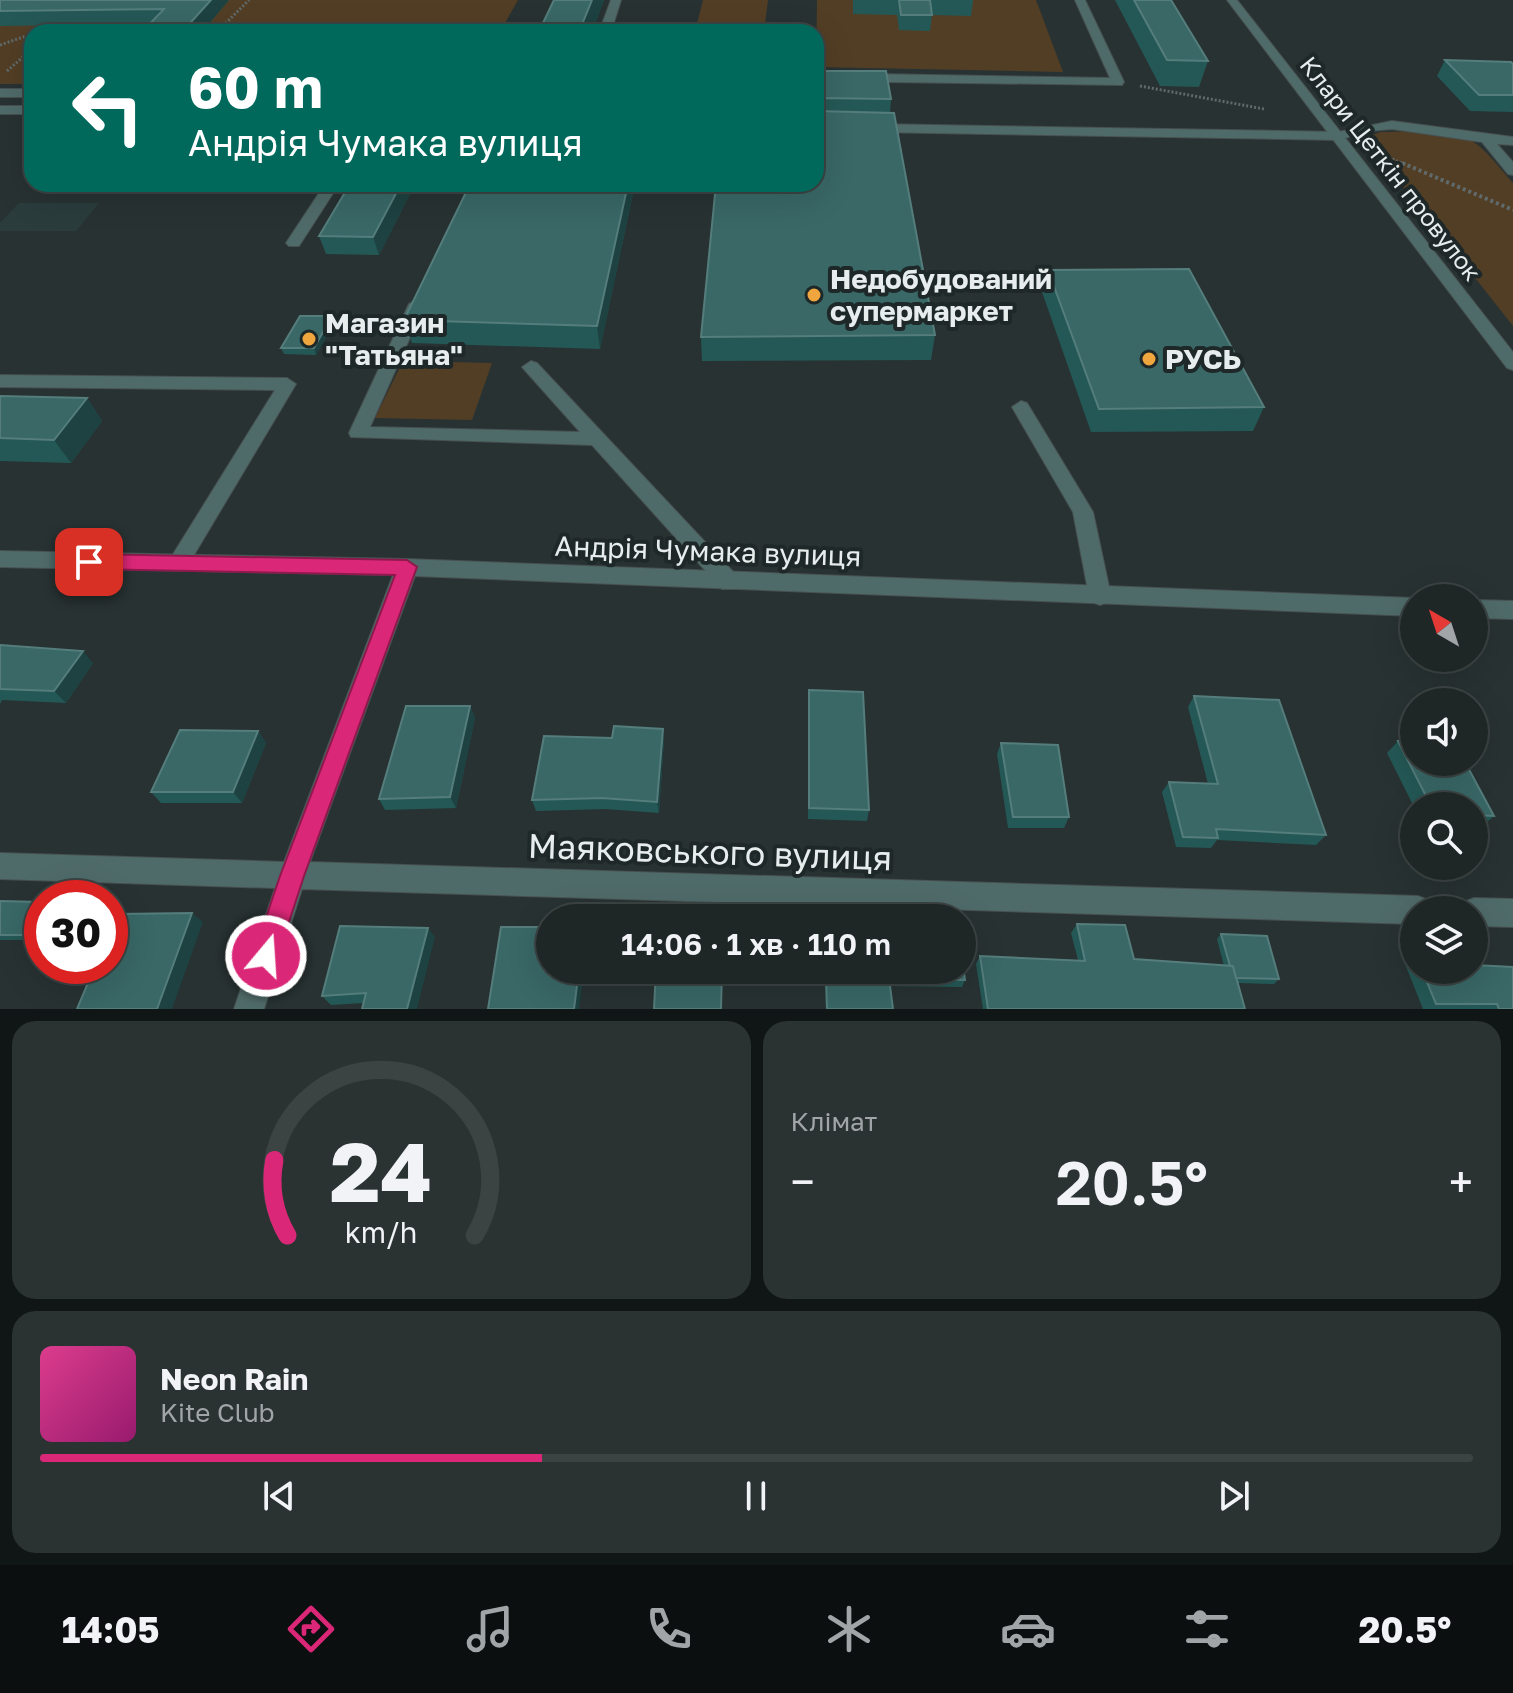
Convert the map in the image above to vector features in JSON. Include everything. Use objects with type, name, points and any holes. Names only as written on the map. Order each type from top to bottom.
[{"type":"street","points":[[608,24],[616,0]]},
{"type":"street","points":[[824,77],[1118,82],[1080,0]]},
{"type":"street","name":"Клари Цеткін провулок","points":[[1232,0],[1513,364]]},
{"type":"street","points":[[0,93],[24,93]]},
{"type":"street","points":[[0,110],[24,110]]},
{"type":"street","points":[[824,127],[1338,136],[1375,126],[1425,127],[1487,140],[1513,141]]},
{"type":"street","points":[[1487,140],[1513,171]]},
{"type":"street","points":[[294,243],[327,192]]},
{"type":"street","points":[[428,281],[358,433],[595,439]]},
{"type":"street","points":[[531,367],[730,583]]},
{"type":"street","points":[[0,381],[287,384],[178,564]]},
{"type":"street","points":[[1021,407],[1083,512],[1100,596]]},
{"type":"street","name":"Андрія Чумака вулиця","points":[[0,559],[407,567],[730,583],[1400,607]]},
{"type":"street","points":[[249,1009],[292,876],[407,567]]},
{"type":"street","points":[[1488,609],[1513,610]]},
{"type":"street","name":"Маяковського вулиця","points":[[0,866],[1400,909]]},
{"type":"street","points":[[1488,912],[1513,913]]},
{"type":"path","points":[[225,24],[249,0]]},
{"type":"path","points":[[0,45],[24,37]]},
{"type":"path","points":[[0,77],[24,56]]},
{"type":"shaded area","points":[[0,0],[518,0],[504,24],[24,24],[24,84],[0,84]]},
{"type":"shaded area","points":[[703,0],[768,0],[765,24],[697,24]]},
{"type":"shaded area","points":[[817,0],[1036,0],[1063,72],[824,67],[824,24],[817,24]]},
{"type":"shaded area","points":[[1380,132],[1445,132],[1469,139],[1513,183],[1513,326],[1369,143],[1373,135]]},
{"type":"shaded area","points":[[19,203],[99,203],[76,231],[0,231],[0,223]]},
{"type":"shaded area","points":[[403,361],[492,363],[472,420],[375,418]]},
{"type":"building","points":[[0,0],[211,0],[189,24],[150,24],[164,9],[0,11]]},
{"type":"building","points":[[554,0],[592,0],[582,24],[542,24]]},
{"type":"building","points":[[899,0],[930,0],[932,15],[901,15]]},
{"type":"building","points":[[1134,0],[1171,0],[1208,61],[1167,60]]},
{"type":"building","points":[[1445,60],[1511,62],[1513,95],[1479,95]]},
{"type":"building","points":[[824,71],[886,71],[891,99],[824,98]]},
{"type":"building","name":"Недобудований супермаркет","points":[[824,111],[894,113],[935,335],[701,337],[715,192],[824,192]]},
{"type":"building","points":[[345,192],[397,192],[373,237],[319,236]]},
{"type":"building","points":[[466,192],[626,192],[597,326],[404,320]]},
{"type":"building","points":[[1189,269],[1264,407],[1099,409],[1048,270]]},
{"type":"building","name":"Магазин \"Татьяна\"","points":[[300,316],[332,316],[314,348],[281,348]]},
{"type":"building","points":[[0,396],[87,398],[54,440],[0,438]]},
{"type":"building","points":[[0,645],[83,651],[54,691],[0,689]]},
{"type":"building","points":[[809,690],[863,692],[869,810],[809,808]]},
{"type":"building","points":[[1194,696],[1279,700],[1326,835],[1216,829],[1218,838],[1183,837],[1169,782],[1218,784]]},
{"type":"building","points":[[406,706],[470,706],[450,797],[379,799]]},
{"type":"building","points":[[614,726],[663,729],[657,802],[602,798],[532,800],[544,736],[612,738]]},
{"type":"building","points":[[180,730],[258,731],[233,792],[151,792]]},
{"type":"building","points":[[1001,743],[1058,745],[1069,817],[1013,817]]},
{"type":"building","points":[[1416,776],[1473,776],[1481,792],[1424,792]]},
{"type":"building","points":[[0,901],[24,902],[24,935],[0,935]]},
{"type":"building","points":[[192,913],[157,1009],[77,1009],[87,984],[128,984],[128,914]]},
{"type":"building","points":[[1077,924],[1125,925],[1134,959],[1233,966],[1245,1009],[988,1009],[980,956],[1085,961]]},
{"type":"building","points":[[340,926],[428,928],[407,1009],[362,1009],[366,993],[322,996]]},
{"type":"building","points":[[501,927],[536,927],[536,984],[577,984],[574,1009],[488,1009]]},
{"type":"building","points":[[1221,934],[1267,936],[1279,979],[1236,978]]},
{"type":"building","points":[[1488,966],[1513,967],[1513,1009],[1499,1009],[1497,1004],[1436,1004],[1428,984],[1488,984]]},
{"type":"building","points":[[655,984],[722,984],[721,1009],[654,1009]]},
{"type":"building","points":[[826,984],[890,984],[893,1009],[827,1009]]},
{"type":"place","name":"Недобудований супермаркет","points":[[814,295]]},
{"type":"place","name":"Магазин \"Татьяна\"","points":[[309,339]]},
{"type":"place","name":"РУСЬ","points":[[1149,359]]},
{"type":"route","points":[[89,562],[298,568],[407,567],[292,876],[266,956]]}]
